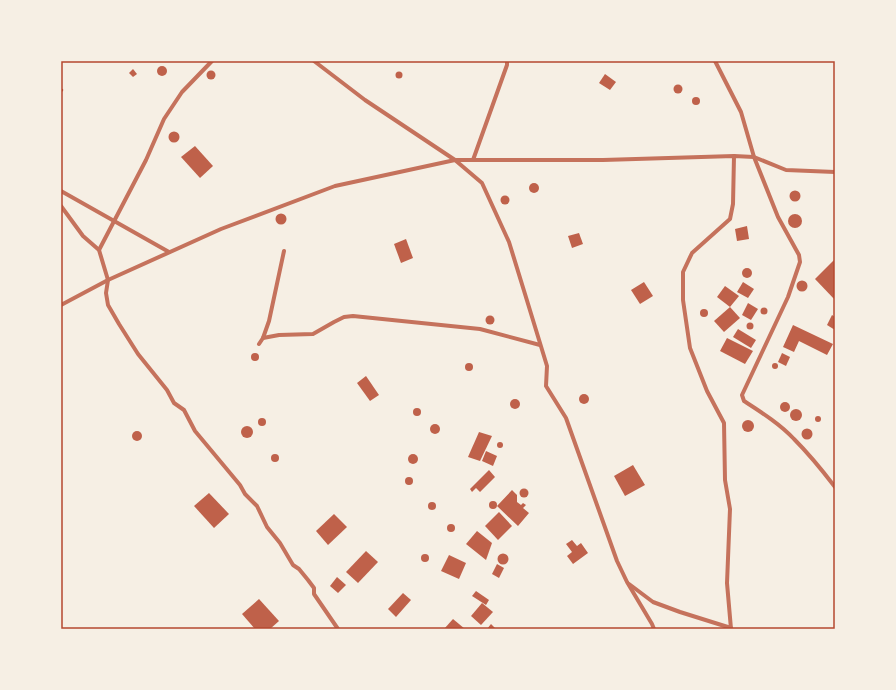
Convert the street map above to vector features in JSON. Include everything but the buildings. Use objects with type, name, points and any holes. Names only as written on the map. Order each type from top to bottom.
[{"type":"street","points":[[100,250],[146,160],[164,119],[182,92],[212,61]]},
{"type":"street","points":[[314,61],[365,100],[455,160],[482,183],[509,242],[547,366],[546,386],[566,418],[617,561],[627,582],[654,629]]},
{"type":"street","points":[[473,160],[507,65],[507,61]]},
{"type":"street","points":[[715,61],[741,112],[754,157],[778,217],[799,255],[800,262],[788,296],[742,395],[742,398],[794,438],[835,487]]},
{"type":"street","points":[[627,582],[653,602],[731,628],[727,584],[730,509],[725,480],[724,422],[707,391],[690,348],[683,300],[683,272],[692,253],[730,219],[733,204],[734,156]]},
{"type":"street","points":[[61,305],[108,280],[221,229],[335,186],[455,160],[603,160],[734,156],[754,157],[786,170],[835,172]]},
{"type":"street","points":[[61,191],[169,252]]},
{"type":"street","points":[[61,206],[83,236],[100,250],[108,280],[106,293],[108,305],[138,354],[167,390],[174,403],[184,410],[195,431],[240,485],[245,494],[257,506],[268,527],[280,543],[292,565],[299,569],[314,588],[314,594],[338,629]]},
{"type":"street","points":[[259,344],[263,338],[269,321],[284,251]]},
{"type":"street","points":[[263,338],[279,335],[313,334],[344,317],[354,316],[480,329],[540,345]]}]
